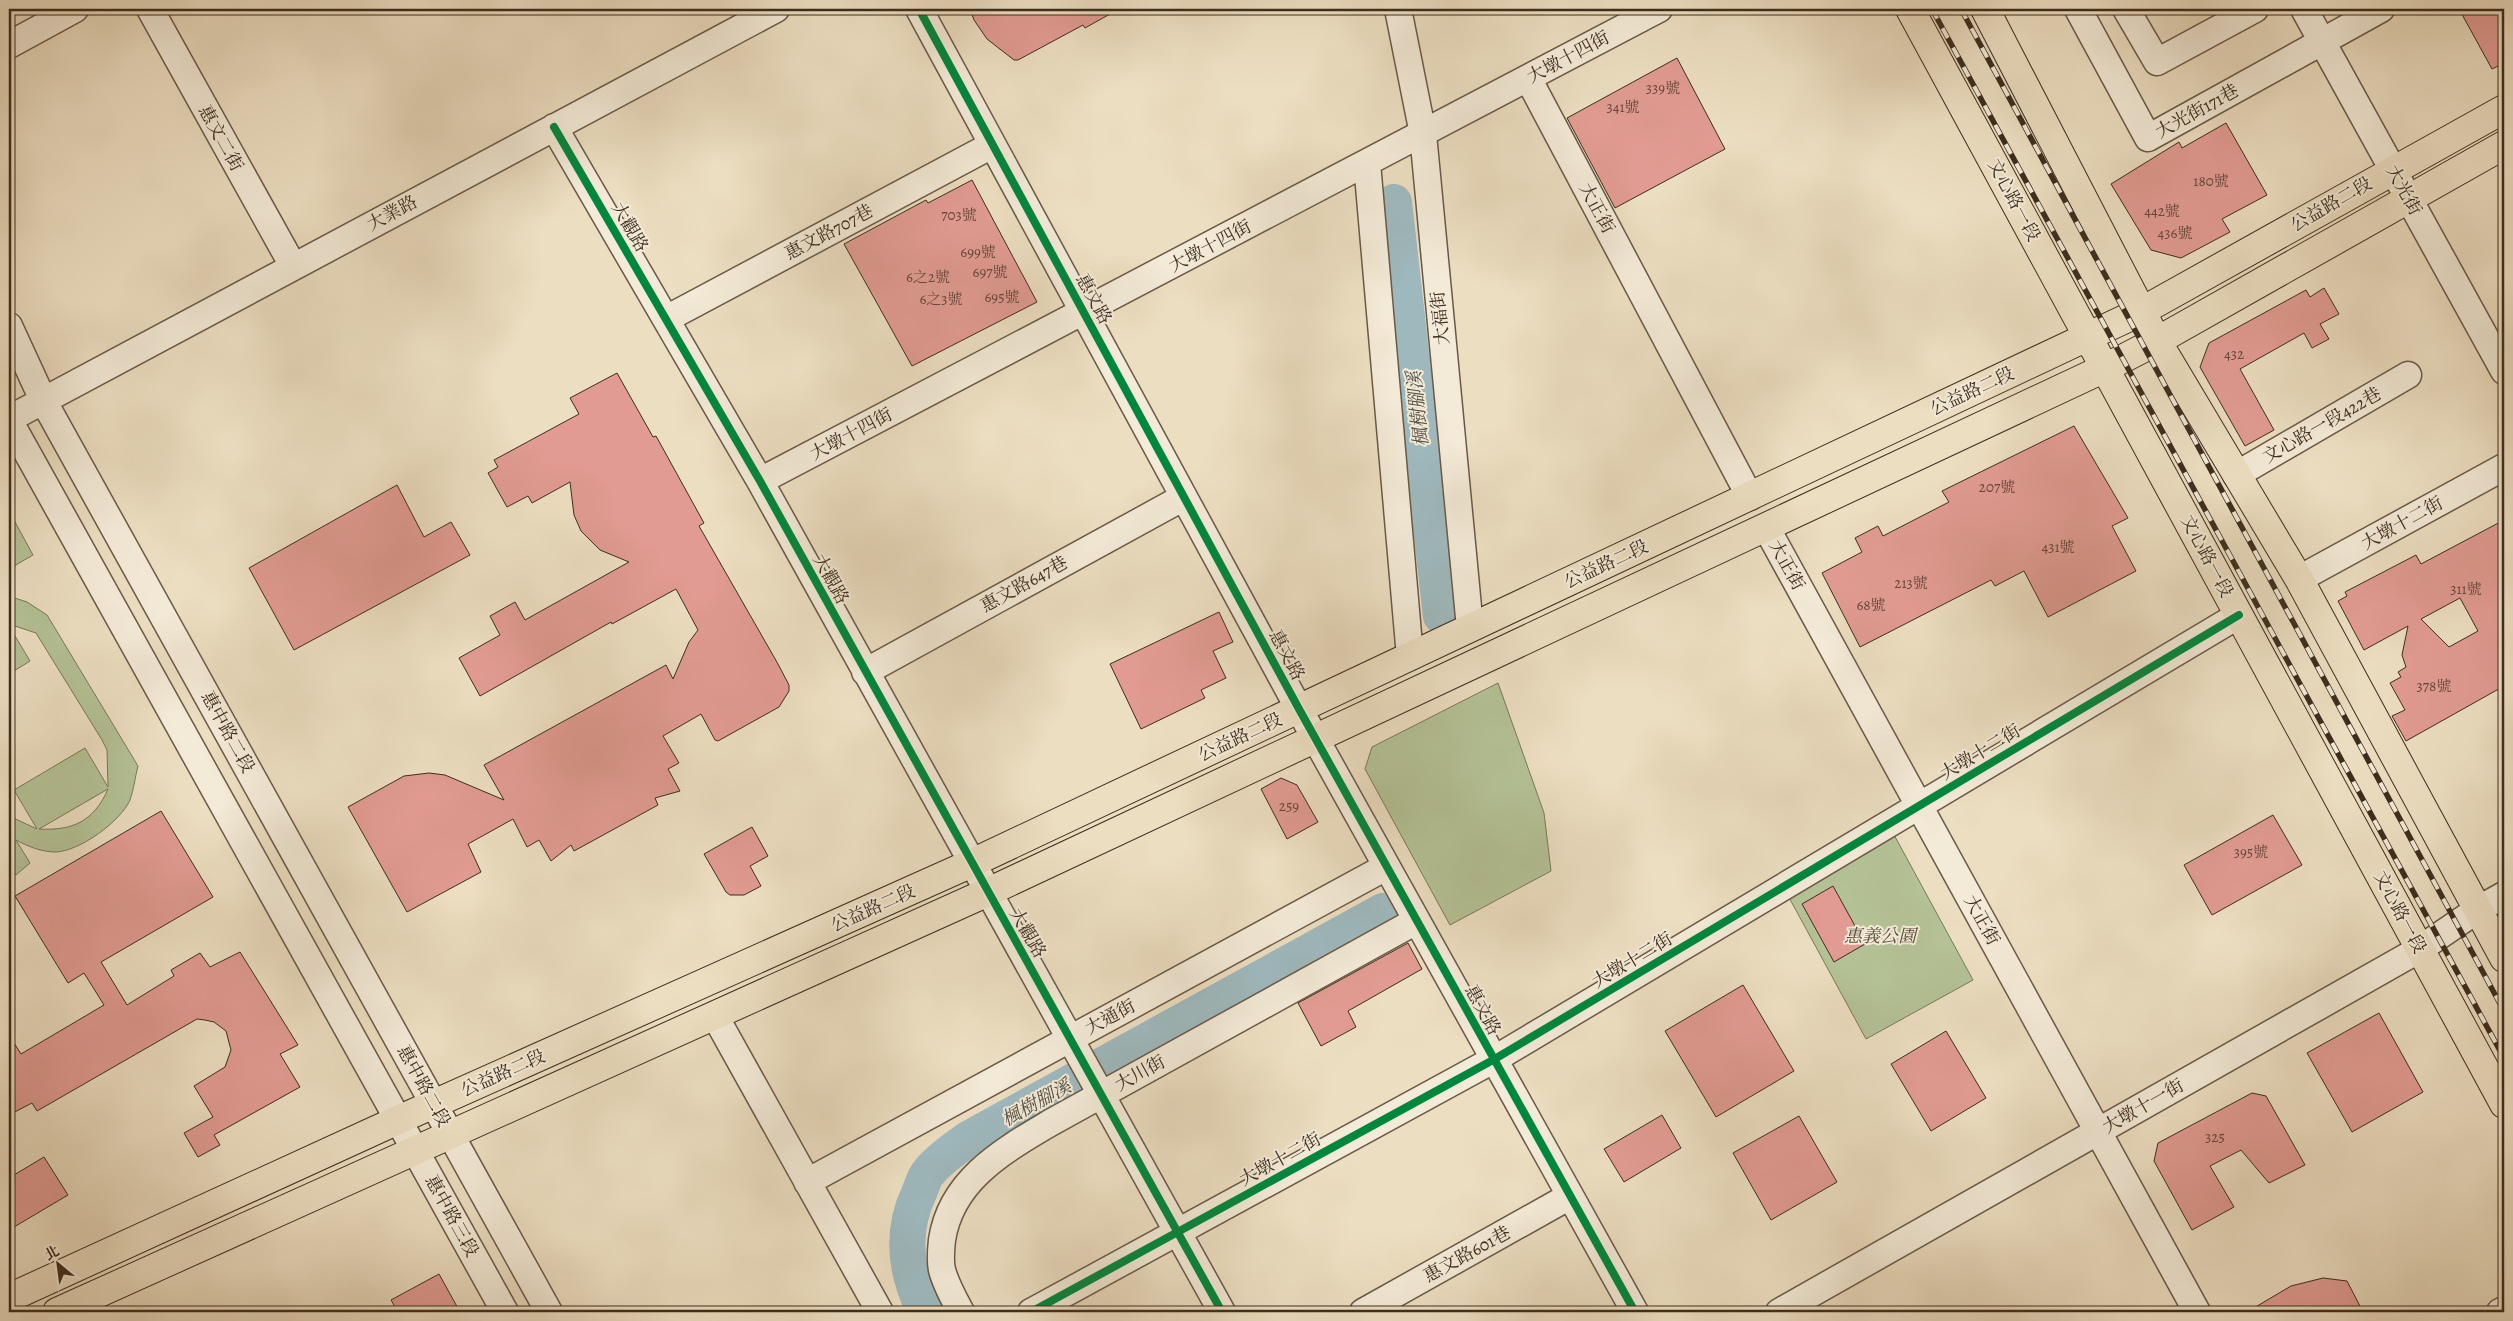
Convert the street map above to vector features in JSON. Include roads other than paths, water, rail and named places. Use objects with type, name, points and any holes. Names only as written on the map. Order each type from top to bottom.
[{"type":"main road","name":"文心路一段","points":[[1910,9],[2504,1104]]},
{"type":"main road","points":[[1985,9],[2158,341],[2236,475],[2300,579],[2504,958]]},
{"type":"main road","name":"公益路二段","points":[[9,1298],[398,1120],[972,864],[2088,337],[2142,311],[2504,108]]},
{"type":"main road","name":"公益路二段","points":[[57,1312],[416,1152],[988,892],[2105,368],[2158,341],[2504,145]]},
{"type":"street","points":[[9,45],[75,9]]},
{"type":"street","name":"惠文二街","points":[[150,9],[293,266]]},
{"type":"street","name":"大業路","points":[[9,419],[776,9]]},
{"type":"street","name":"惠文路","points":[[919,9],[1315,739],[1635,1312]]},
{"type":"street","name":"大福街","points":[[1398,9],[1422,134],[1470,628]]},
{"type":"street","name":"大墩十四街","points":[[760,481],[1659,9]]},
{"type":"street","name":"大光街171巷","points":[[2078,9],[2148,138],[2323,42]]},
{"type":"street","points":[[2126,9],[2156,62],[2255,9]]},
{"type":"street","name":"大光街","points":[[2304,9],[2504,371]]},
{"type":"street","points":[[2323,42],[2381,9]]},
{"type":"street","name":"大正街","points":[[1528,78],[1750,497]]},
{"type":"street","name":"大觀路","points":[[554,127],[760,481],[1099,1089]]},
{"type":"street","name":"惠文路707巷","points":[[666,319],[992,145]]},
{"type":"street","points":[[1367,163],[1410,656]]},
{"type":"street","name":"惠中路二段","points":[[9,326],[43,400],[452,1135]]},
{"type":"street","name":"文心路一段422巷","points":[[2236,475],[2408,375]]},
{"type":"street","points":[[9,419],[398,1120]]},
{"type":"street","name":"大墩十二街","points":[[2300,579],[2504,467]]},
{"type":"street","name":"惠文路647巷","points":[[865,672],[1184,496]]},
{"type":"street","name":"大正街","points":[[1766,527],[2197,1312]]},
{"type":"street","name":"大墩十二街","points":[[1031,1312],[1494,1060],[2239,614]]},
{"type":"street","name":"大通街","points":[[807,1182],[1074,1044],[1386,867]]},
{"type":"street","name":"大墩十一街","points":[[1779,1312],[2420,949],[2504,895]]},
{"type":"street","name":"大川街","points":[[961,1312],[948,1287],[942,1268],[944,1225],[955,1199],[969,1181],[998,1154],[1099,1089],[1416,921]]},
{"type":"street","points":[[714,1016],[880,1312]]},
{"type":"street","points":[[1099,1089],[1222,1312]]},
{"type":"street","name":"惠中路三段","points":[[398,1120],[505,1312]]},
{"type":"street","points":[[452,1135],[549,1312]]},
{"type":"street","name":"惠文路601巷","points":[[1363,1312],[1570,1196]]},
{"type":"street","points":[[2500,1312],[2504,1310]]},
{"type":"waterway","name":"楓樹腳溪","points":[[1394,202],[1441,616]]},
{"type":"waterway","name":"楓樹腳溪","points":[[925,1312],[913,1283],[910,1268],[908,1253],[909,1223],[924,1179],[942,1158],[968,1139],[1383,911]]},
{"type":"railway","points":[[1932,9],[2504,1058]]},
{"type":"railway","points":[[1961,9],[2504,1011]]},
{"type":"park label","name":"惠義公園","points":[[1880,936]]}]
